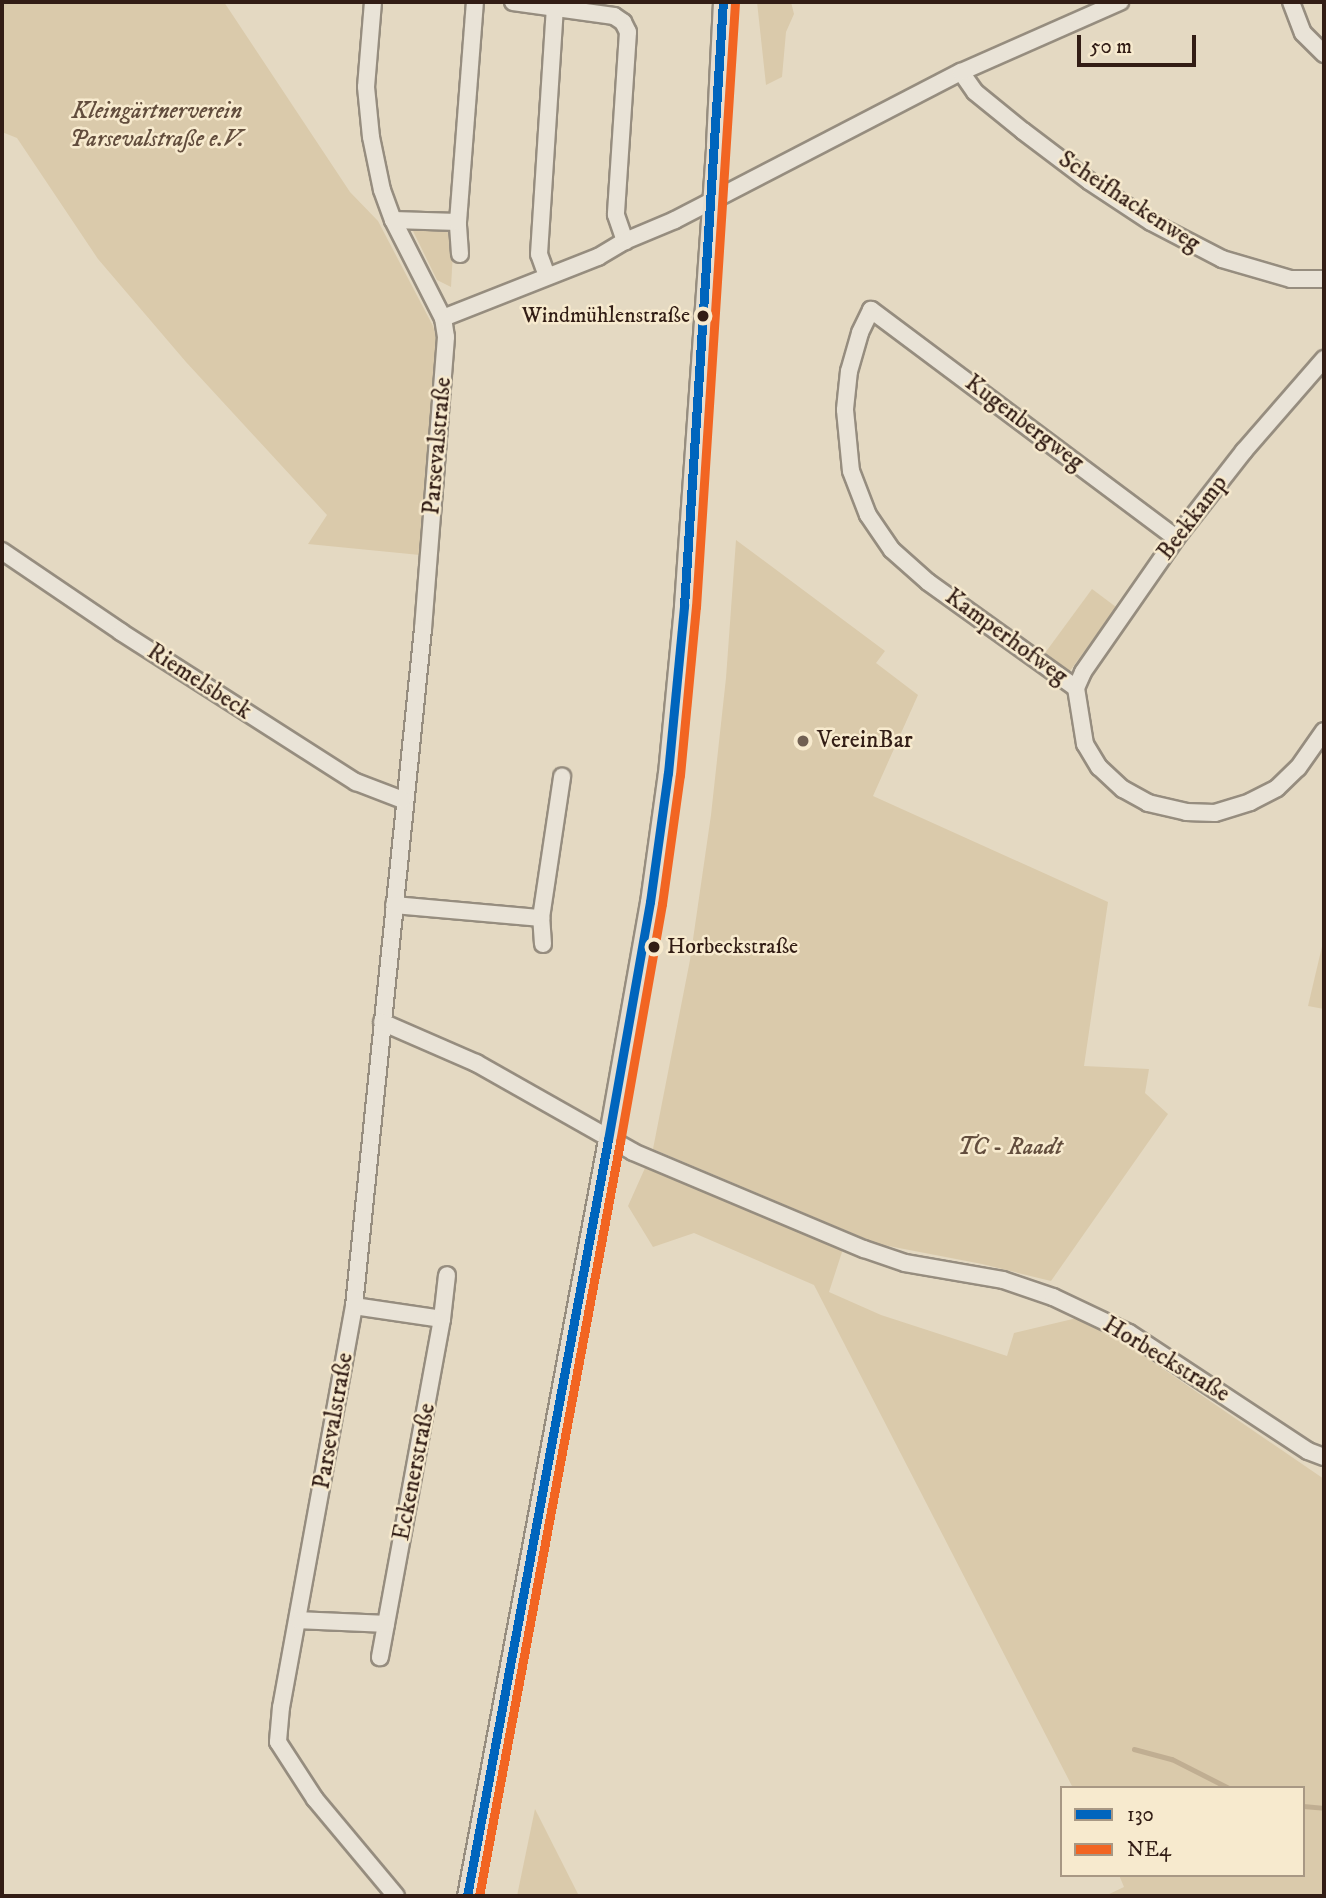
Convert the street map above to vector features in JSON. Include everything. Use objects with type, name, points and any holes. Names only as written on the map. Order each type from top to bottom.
[{"type":"main road","points":[[467,1896],[608,1140],[650,902],[668,773],[685,593],[723,2]]},
{"type":"street","name":"Parsevalstraße","points":[[373,2],[366,87],[371,137],[393,220],[443,318],[446,337],[426,587],[354,1306],[281,1707],[278,1742],[314,1798],[396,1896]]},
{"type":"street","points":[[460,254],[458,222],[475,2]]},
{"type":"street","points":[[513,2],[614,16],[623,22],[628,32],[616,215],[625,241]]},
{"type":"street","points":[[443,318],[598,257],[625,241],[676,220],[961,72],[1120,2]]},
{"type":"street","points":[[1291,2],[1303,33],[1324,54]]},
{"type":"street","points":[[547,276],[539,254],[555,9]]},
{"type":"street","name":"Scheifhackenweg","points":[[961,72],[975,92],[1023,131],[1089,181],[1151,222],[1222,259],[1291,279],[1324,279]]},
{"type":"street","points":[[393,220],[458,222]]},
{"type":"street","name":"Kugenbergweg","points":[[871,310],[1177,538]]},
{"type":"street","name":"Kamperhofweg","points":[[871,310],[860,333],[849,371],[845,410],[851,471],[868,515],[892,550],[928,582],[1076,688],[1085,744],[1099,768],[1123,789],[1148,803],[1186,812],[1214,813],[1250,802],[1277,788],[1298,768],[1324,731]]},
{"type":"street","name":"Beekkamp","points":[[1076,688],[1083,672],[1177,538],[1244,451],[1324,359]]},
{"type":"street","name":"Riemelsbeck","points":[[2,551],[121,632],[356,782],[403,800]]},
{"type":"street","points":[[543,944],[541,918],[562,777]]},
{"type":"street","points":[[394,905],[541,918]]},
{"type":"street","name":"Horbeckstraße","points":[[382,1021],[476,1063],[608,1140],[864,1249],[905,1263],[1003,1280],[1053,1297],[1129,1332],[1308,1451],[1324,1457]]},
{"type":"street","name":"Eckenerstraße","points":[[380,1657],[442,1319],[447,1275]]},
{"type":"street","points":[[354,1306],[442,1319]]},
{"type":"street","points":[[298,1620],[386,1624]]},
{"type":"green space","name":"Kleingärtnerverein Parsevalstraße e.V.","points":[[2,2],[224,2],[350,192],[378,221],[433,326],[436,337],[420,555],[308,544],[327,515],[186,362],[98,259],[17,138],[2,132]]},
{"type":"green space","points":[[757,2],[791,2],[794,14],[786,32],[782,77],[766,85]]},
{"type":"green space","points":[[417,228],[446,228],[454,234],[451,287],[437,280],[413,231]]},
{"type":"green space","name":"TC - Raadt","points":[[736,540],[885,651],[876,663],[918,695],[873,796],[1108,902],[1084,1066],[1149,1069],[1145,1093],[1168,1114],[1051,1281],[982,1264],[878,1244],[653,1149],[690,960],[711,815],[726,678]]},
{"type":"green space","points":[[1092,589],[1116,607],[1070,671],[1045,653]]},
{"type":"green space","points":[[1324,938],[1324,1009],[1308,1006]]},
{"type":"green space","points":[[645,1168],[843,1249],[829,1292],[881,1315],[1007,1356],[1014,1333],[1077,1318],[1131,1347],[1324,1479],[1324,1896],[1105,1896],[1124,1887],[1120,1877],[1305,1877],[1305,1786],[1072,1786],[814,1285],[694,1233],[653,1247],[628,1206]]},
{"type":"green space","points":[[535,1809],[579,1896],[517,1896]]},
{"type":"waterway","points":[[1134,1749],[1172,1759],[1225,1786]]},
{"type":"waterway","points":[[1305,1806],[1324,1808]]},
{"type":"transit line","name":"130","points":[[467,1896],[608,1140],[650,902],[668,773],[684,606],[723,2]]},
{"type":"transit line","name":"NE4","points":[[479,1896],[620,1142],[662,904],[680,775],[696,607],[735,3]]},
{"type":"place","name":"Windmühlenstraße","points":[[703,316]]},
{"type":"place","name":"VereinBar","points":[[803,741]]},
{"type":"place","name":"Horbeckstraße","points":[[654,947]]}]
